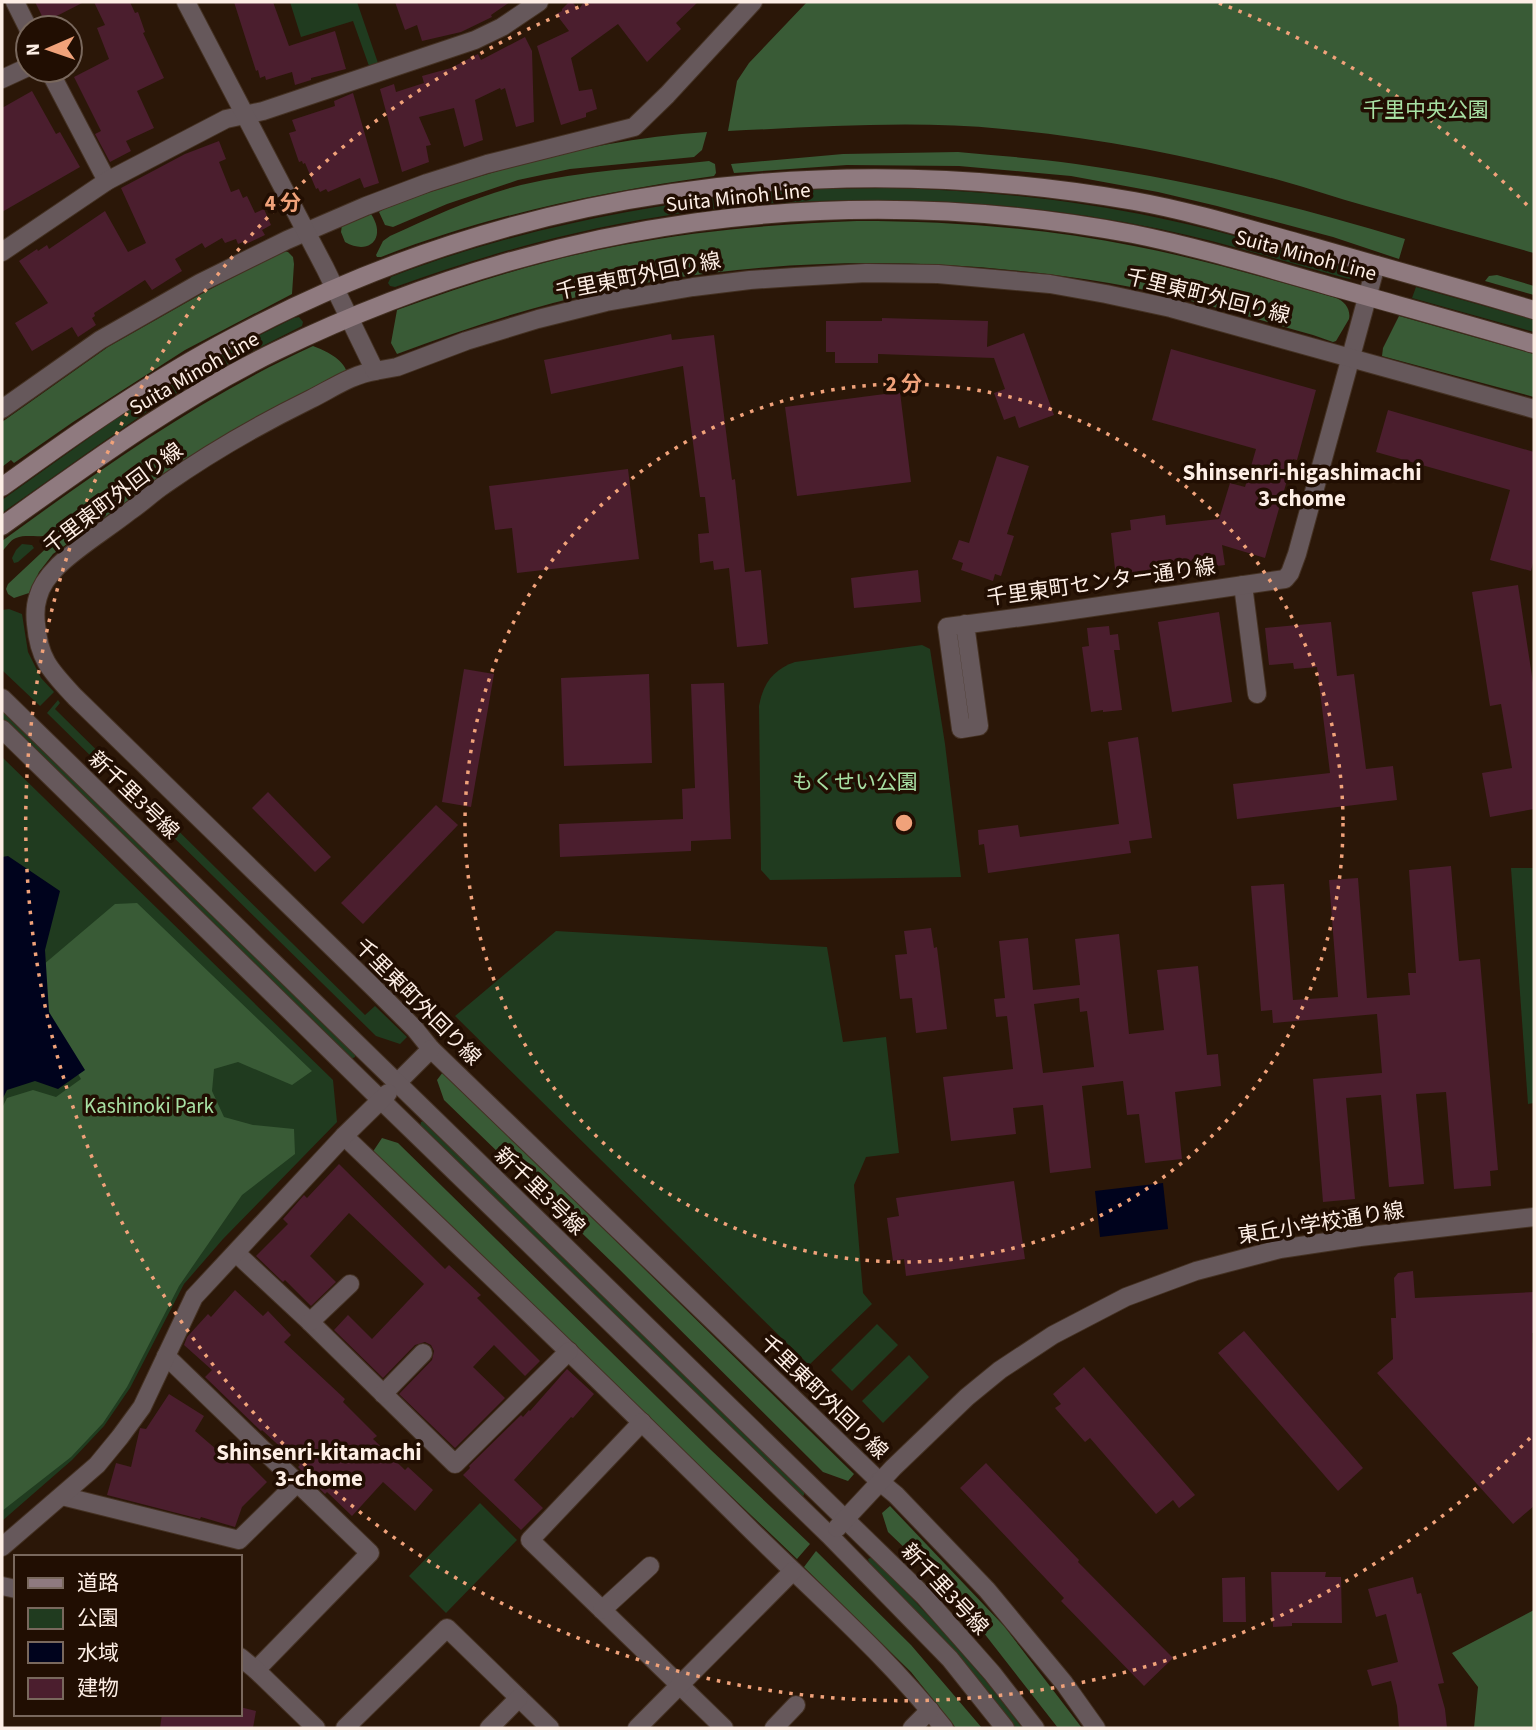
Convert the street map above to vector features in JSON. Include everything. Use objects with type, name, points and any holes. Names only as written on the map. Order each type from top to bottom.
[{"type":"main road","name":"Suita Minoh Line","points":[[2,487],[156,380],[235,336],[377,270],[540,219],[620,201],[743,183],[879,177],[934,178],[1044,187],[1140,202],[1220,221],[1534,310]]},
{"type":"main road","name":"Suita Minoh Line","points":[[2,526],[183,402],[274,352],[349,317],[412,293],[525,257],[600,239],[709,220],[832,211],[943,211],[1065,223],[1173,243],[1534,344]]},
{"type":"street","points":[[186,2],[335,288],[375,371]]},
{"type":"street","points":[[2,252],[107,181],[226,119],[264,111],[475,40],[502,27],[539,2]]},
{"type":"street","points":[[2,409],[111,334],[200,282],[306,232],[404,191],[463,172],[634,127],[753,2]]},
{"type":"street","points":[[56,84],[107,181]]},
{"type":"street","name":"千里東町センター通り線","points":[[965,624],[979,726],[961,729],[947,626],[1285,579],[1297,554],[1376,265]]},
{"type":"street","name":"千里東町外回り線","points":[[1096,1728],[1064,1683],[987,1590],[896,1495],[431,1049],[415,1029],[75,697],[54,674],[41,651],[36,626],[37,597],[57,567],[162,486],[222,446],[345,382],[369,372],[397,367],[511,327],[606,302],[693,287],[750,280],[866,273],[937,274],[1050,284],[1171,308],[1534,409]]},
{"type":"street","name":"千里東町センター通り線","points":[[1243,585],[1257,694]]},
{"type":"street","points":[[955,684],[974,682]]},
{"type":"street","name":"新千里3号線","points":[[2,698],[924,1596],[992,1673],[1035,1728]]},
{"type":"street","points":[[2,729],[829,1535],[950,1660],[1005,1728]]},
{"type":"street","points":[[2,1547],[97,1465],[142,1407],[194,1297],[344,1136],[431,1049]]},
{"type":"street","points":[[344,1136],[863,1638],[944,1728]]},
{"type":"street","name":"東丘小学校通り線","points":[[829,1535],[879,1481],[967,1397],[1000,1370],[1053,1335],[1126,1297],[1196,1271],[1280,1249],[1534,1217]]},
{"type":"street","points":[[236,1253],[455,1464],[569,1351]]},
{"type":"street","points":[[310,1322],[350,1284]]},
{"type":"street","points":[[383,1394],[424,1353]]},
{"type":"street","points":[[166,1356],[370,1553],[256,1670]]},
{"type":"street","points":[[642,1422],[530,1541],[724,1728]]},
{"type":"street","points":[[62,1496],[239,1540],[297,1483]]},
{"type":"street","points":[[602,1610],[650,1566]]},
{"type":"street","points":[[637,1728],[793,1572]]},
{"type":"street","points":[[345,1728],[447,1628],[550,1728]]},
{"type":"street","points":[[242,1659],[316,1728]]},
{"type":"street","points":[[489,1728],[519,1698]]},
{"type":"street","points":[[774,1728],[796,1705]]},
{"type":"street","points":[[912,1728],[930,1710]]},
{"type":"green space","points":[[290,2],[357,2],[378,63],[369,66],[353,21],[301,37]]},
{"type":"green space","name":"千里中央公園","points":[[807,2],[1534,2],[1534,253],[1245,171],[1142,148],[1072,137],[935,125],[728,131],[737,81],[749,63]]},
{"type":"green space","points":[[707,132],[702,150],[694,157],[570,169],[518,180],[447,204],[393,227],[385,225],[379,212],[412,198],[544,158],[609,144]]},
{"type":"green space","points":[[958,152],[1061,162],[1201,186],[1283,205],[1405,239],[1399,259],[1333,237],[1217,206],[1071,176],[959,166],[847,165],[734,173],[731,164],[843,154]]},
{"type":"green space","points":[[709,161],[715,164],[714,176],[545,207],[462,229],[381,257],[376,255],[383,241],[390,236],[504,190],[568,176]]},
{"type":"green space","points":[[888,188],[1024,197],[1126,211],[1183,223],[1351,269],[1353,275],[1350,279],[1345,278],[1183,234],[1061,212],[1011,206],[911,201],[760,204],[759,193]]},
{"type":"green space","points":[[746,194],[746,205],[597,228],[462,264],[395,287],[388,283],[391,277],[434,261],[521,235],[610,215]]},
{"type":"green space","points":[[371,214],[377,230],[373,242],[361,247],[345,242],[341,232],[342,225]]},
{"type":"green space","points":[[857,221],[996,227],[1065,234],[1134,246],[1210,263],[1336,298],[1347,306],[1349,319],[1333,342],[1212,306],[1109,283],[970,266],[830,264],[760,268],[621,287],[513,314],[397,354],[391,343],[397,310],[537,265],[594,251],[682,235]]},
{"type":"green space","points":[[284,251],[293,257],[292,294],[185,350],[14,463],[11,460],[2,467],[2,422],[108,347]]},
{"type":"green space","points":[[1497,275],[1534,286],[1534,295],[1485,281],[1489,276]]},
{"type":"green space","points":[[1416,287],[1534,320],[1534,332],[1412,298]]},
{"type":"green space","points":[[1399,316],[1534,354],[1534,397],[1382,356],[1383,348]]},
{"type":"green space","points":[[299,317],[303,322],[302,326],[161,402],[2,513],[2,500],[124,413],[232,349]]},
{"type":"green space","points":[[313,346],[337,359],[347,372],[154,482],[53,554],[39,572],[29,593],[14,598],[8,594],[8,584],[55,540],[48,535],[20,537],[12,540],[2,551],[2,541],[114,461],[191,411]]},
{"type":"green space","points":[[22,544],[32,545],[34,548],[14,563],[12,558]]},
{"type":"green space","points":[[9,609],[22,614],[28,652],[41,678],[54,692],[40,706],[2,670],[2,610]]},
{"type":"green space","name":"もくせい公園","points":[[922,645],[930,649],[961,877],[770,880],[761,870],[759,706],[763,690],[775,673],[795,662]]},
{"type":"green space","points":[[58,700],[60,703],[55,709],[365,1015],[375,1006],[407,1037],[400,1044],[376,1036],[47,713]]},
{"type":"green space","points":[[2,710],[355,1054],[355,1057],[351,1059],[2,718]]},
{"type":"green space","name":"Kashinoki Park","points":[[2,757],[333,1080],[337,1122],[223,1239],[184,1284],[130,1388],[104,1426],[72,1460],[2,1521]]},
{"type":"green space","points":[[1511,868],[1534,868],[1534,1103],[1528,1104]]},
{"type":"green space","name":"Kashinoki Park","points":[[137,903],[312,1071],[292,1085],[238,1062],[214,1069],[212,1091],[224,1117],[253,1125],[294,1129],[295,1154],[242,1195],[179,1286],[127,1387],[103,1423],[71,1457],[2,1511],[2,1108],[7,1098],[33,1090],[56,1097],[81,1079],[48,1024],[43,965],[115,904]]},
{"type":"green space","points":[[556,931],[827,947],[843,1042],[886,1037],[899,1153],[866,1157],[854,1185],[863,1293],[872,1304],[809,1365],[455,1016]]},
{"type":"green space","points":[[443,1072],[854,1474],[848,1481],[823,1472],[444,1100],[437,1080]]},
{"type":"green space","points":[[423,1121],[802,1490],[804,1495],[799,1495],[420,1127]]},
{"type":"green space","points":[[382,1138],[398,1143],[810,1544],[797,1559],[372,1153]]},
{"type":"green space","points":[[877,1324],[898,1345],[852,1391],[831,1370]]},
{"type":"green space","points":[[909,1355],[929,1377],[883,1423],[862,1401]]},
{"type":"green space","points":[[480,1503],[517,1540],[446,1613],[409,1576]]},
{"type":"green space","points":[[890,1506],[1004,1626],[1082,1728],[1058,1728],[955,1596],[888,1532],[882,1513]]},
{"type":"green space","points":[[816,1551],[911,1645],[982,1728],[956,1728],[911,1672],[804,1567]]},
{"type":"green space","points":[[870,1558],[873,1558],[951,1640],[1022,1728],[1016,1728],[957,1656],[869,1562]]},
{"type":"green space","points":[[1534,1610],[1534,1728],[1474,1728],[1478,1687],[1452,1653]]},
{"type":"water","points":[[8,856],[60,891],[45,950],[49,1012],[85,1070],[58,1089],[35,1081],[7,1090],[2,1100],[2,857]]},
{"type":"water","points":[[1163,1183],[1168,1229],[1100,1237],[1095,1191]]},
{"type":"building","points":[[35,2],[84,2],[61,14],[41,14]]},
{"type":"building","points":[[94,2],[130,2],[135,13],[138,12],[145,32],[143,33],[164,78],[137,91],[154,128],[126,141],[131,151],[110,162],[95,134],[101,131],[78,84],[84,84],[84,72],[109,59],[97,28],[105,25]]},
{"type":"building","points":[[234,2],[273,2],[289,46],[335,31],[346,69],[295,85],[292,72],[266,80],[265,76],[260,78]]},
{"type":"building","points":[[395,2],[510,2],[491,15],[492,17],[461,32],[422,41],[417,25],[405,30]]},
{"type":"building","points":[[569,2],[579,9],[584,2],[698,2],[676,23],[681,29],[647,62],[618,24],[571,58],[579,91],[592,89],[597,109],[586,113],[586,117],[561,125],[537,46],[569,31],[556,14]]},
{"type":"building","points":[[525,37],[532,51],[534,122],[516,127],[505,88],[475,100],[483,140],[464,147],[454,108],[419,117],[431,145],[426,146],[429,162],[402,172],[380,89],[394,84],[396,92],[424,83],[422,76],[451,68],[478,54],[481,60]]},
{"type":"building","points":[[32,91],[56,134],[60,132],[80,167],[2,212],[2,108]]},
{"type":"building","points":[[353,93],[379,183],[364,188],[360,178],[328,192],[326,189],[320,192],[316,189],[305,163],[299,162],[289,133],[296,131],[292,120],[335,106],[334,101]]},
{"type":"building","points":[[219,141],[226,159],[219,162],[231,192],[239,189],[243,198],[247,196],[255,213],[264,209],[271,225],[262,230],[265,235],[244,245],[243,242],[238,244],[236,239],[225,243],[222,238],[205,248],[202,243],[175,259],[182,271],[152,290],[145,280],[94,313],[92,318],[96,325],[78,337],[72,327],[32,351],[15,323],[48,303],[19,261],[47,245],[49,249],[105,211],[128,252],[146,243],[121,188],[185,154]]},
{"type":"building","points":[[882,318],[988,321],[987,347],[1024,333],[1054,415],[1019,428],[1015,416],[1004,420],[994,393],[1005,389],[994,358],[878,354],[878,363],[835,363],[835,352],[826,352],[826,321],[882,321]]},
{"type":"building","points":[[671,334],[672,340],[714,335],[732,480],[735,479],[745,572],[761,570],[768,644],[737,647],[729,568],[714,570],[713,561],[700,563],[698,534],[709,533],[705,497],[700,497],[683,366],[551,394],[544,360]]},
{"type":"building","points":[[1171,349],[1316,390],[1297,460],[1293,459],[1265,558],[1222,545],[1225,565],[1116,578],[1111,533],[1131,530],[1130,520],[1165,515],[1166,525],[1219,519],[1230,483],[1245,487],[1256,449],[1152,420]]},
{"type":"building","points":[[900,392],[911,482],[797,496],[785,407]]},
{"type":"building","points":[[1388,410],[1534,452],[1534,559],[1531,571],[1490,560],[1510,490],[1376,452]]},
{"type":"building","points":[[997,456],[1029,466],[1007,534],[1014,536],[1001,576],[995,574],[993,581],[961,570],[963,563],[952,559],[959,540],[969,543]]},
{"type":"building","points":[[628,469],[639,559],[517,573],[512,528],[495,530],[489,486]]},
{"type":"building","points":[[918,570],[921,602],[854,608],[851,578]]},
{"type":"building","points":[[1518,585],[1534,689],[1534,809],[1490,817],[1482,773],[1512,768],[1501,704],[1490,706],[1472,592]]},
{"type":"building","points":[[1219,612],[1232,702],[1172,712],[1158,622]]},
{"type":"building","points":[[1331,622],[1337,676],[1354,674],[1366,769],[1393,766],[1397,800],[1237,819],[1233,784],[1330,773],[1317,667],[1294,669],[1293,663],[1269,665],[1265,628]]},
{"type":"building","points":[[1109,626],[1110,635],[1118,634],[1120,650],[1114,650],[1122,710],[1091,712],[1082,647],[1089,646],[1087,628]]},
{"type":"building","points":[[464,669],[494,674],[471,807],[442,802]]},
{"type":"building","points":[[649,674],[652,763],[564,766],[561,678]]},
{"type":"building","points":[[724,683],[731,839],[691,841],[691,851],[560,857],[559,824],[683,819],[682,789],[695,788],[691,684]]},
{"type":"building","points":[[1138,737],[1152,838],[1129,841],[1131,853],[988,873],[984,844],[979,845],[978,830],[1018,825],[1020,837],[1119,824],[1108,742]]},
{"type":"building","points":[[268,792],[331,857],[315,872],[252,808]]},
{"type":"building","points":[[436,805],[458,825],[363,924],[341,903]]},
{"type":"building","points":[[1451,866],[1459,961],[1480,959],[1498,1170],[1490,1171],[1491,1186],[1454,1189],[1446,1092],[1416,1094],[1424,1184],[1389,1187],[1381,1095],[1346,1098],[1355,1199],[1323,1202],[1313,1079],[1382,1073],[1377,1014],[1273,1023],[1272,1010],[1261,1011],[1251,886],[1284,884],[1293,1000],[1338,997],[1329,880],[1358,878],[1367,998],[1410,995],[1408,973],[1416,973],[1409,870]]},
{"type":"building","points":[[931,928],[934,948],[937,947],[947,1029],[916,1033],[912,998],[900,999],[895,955],[907,954],[904,931]]},
{"type":"building","points":[[1119,934],[1129,1034],[1164,1030],[1157,970],[1198,966],[1207,1055],[1218,1054],[1221,1086],[1175,1092],[1182,1159],[1145,1163],[1139,1114],[1127,1115],[1123,1081],[1082,1086],[1091,1168],[1050,1173],[1043,1105],[1013,1108],[1016,1134],[951,1141],[943,1077],[1013,1069],[1007,1016],[996,1017],[994,999],[1005,998],[999,941],[1028,938],[1033,990],[1080,985],[1075,939]],"holes":[[[1079,998],[1080,1012],[1087,1011],[1094,1067],[1043,1073],[1034,1004]]]},
{"type":"building","points":[[339,1164],[445,1269],[449,1265],[481,1295],[477,1298],[540,1361],[525,1376],[494,1345],[473,1367],[505,1398],[455,1448],[399,1394],[432,1360],[434,1351],[431,1345],[425,1342],[415,1345],[383,1378],[334,1330],[348,1315],[372,1339],[424,1284],[349,1213],[310,1256],[336,1282],[311,1306],[256,1256],[288,1224],[283,1219],[304,1195],[307,1198]]},
{"type":"building","points":[[1014,1181],[1025,1259],[906,1276],[904,1259],[893,1261],[887,1218],[899,1216],[896,1198]]},
{"type":"building","points":[[1413,1271],[1415,1298],[1534,1292],[1534,1506],[1513,1524],[1377,1373],[1393,1359],[1391,1318],[1396,1318],[1394,1278],[1398,1273]]},
{"type":"building","points":[[235,1290],[263,1316],[268,1311],[291,1335],[284,1342],[345,1399],[343,1402],[377,1436],[373,1439],[405,1470],[408,1467],[433,1490],[415,1511],[383,1482],[352,1516],[327,1492],[325,1494],[298,1467],[300,1465],[205,1377],[212,1370],[184,1345],[187,1337],[208,1314],[211,1317]]},
{"type":"building","points":[[1244,1331],[1363,1468],[1338,1491],[1218,1353]]},
{"type":"building","points":[[1084,1367],[1195,1495],[1179,1508],[1173,1500],[1156,1514],[1090,1438],[1085,1442],[1055,1408],[1061,1404],[1053,1394]]},
{"type":"building","points":[[567,1369],[594,1394],[514,1480],[543,1508],[521,1530],[463,1475],[521,1415],[523,1417],[530,1411]]},
{"type":"building","points":[[169,1394],[204,1416],[195,1431],[231,1462],[239,1454],[267,1482],[242,1507],[235,1527],[107,1495],[116,1463],[131,1467],[140,1428],[146,1429]]},
{"type":"building","points":[[986,1463],[1078,1562],[1173,1658],[1144,1686],[1061,1601],[1064,1598],[960,1488]]},
{"type":"building","points":[[1271,1572],[1326,1572],[1325,1577],[1341,1577],[1342,1623],[1292,1623],[1292,1626],[1273,1627]]},
{"type":"building","points":[[1245,1577],[1246,1622],[1223,1622],[1222,1578]]},
{"type":"building","points":[[1413,1577],[1417,1594],[1421,1593],[1444,1683],[1438,1684],[1447,1728],[1399,1728],[1391,1681],[1372,1686],[1367,1670],[1398,1662],[1386,1614],[1376,1617],[1368,1589]]},
{"type":"building","points":[[242,1708],[256,1711],[253,1728],[160,1728],[162,1716],[242,1716]]},
{"type":"district","name":"Shinsenri-higashimachi 3-chome","points":[[1302,485]]},
{"type":"district","name":"Shinsenri-kitamachi 3-chome","points":[[319,1465]]}]
